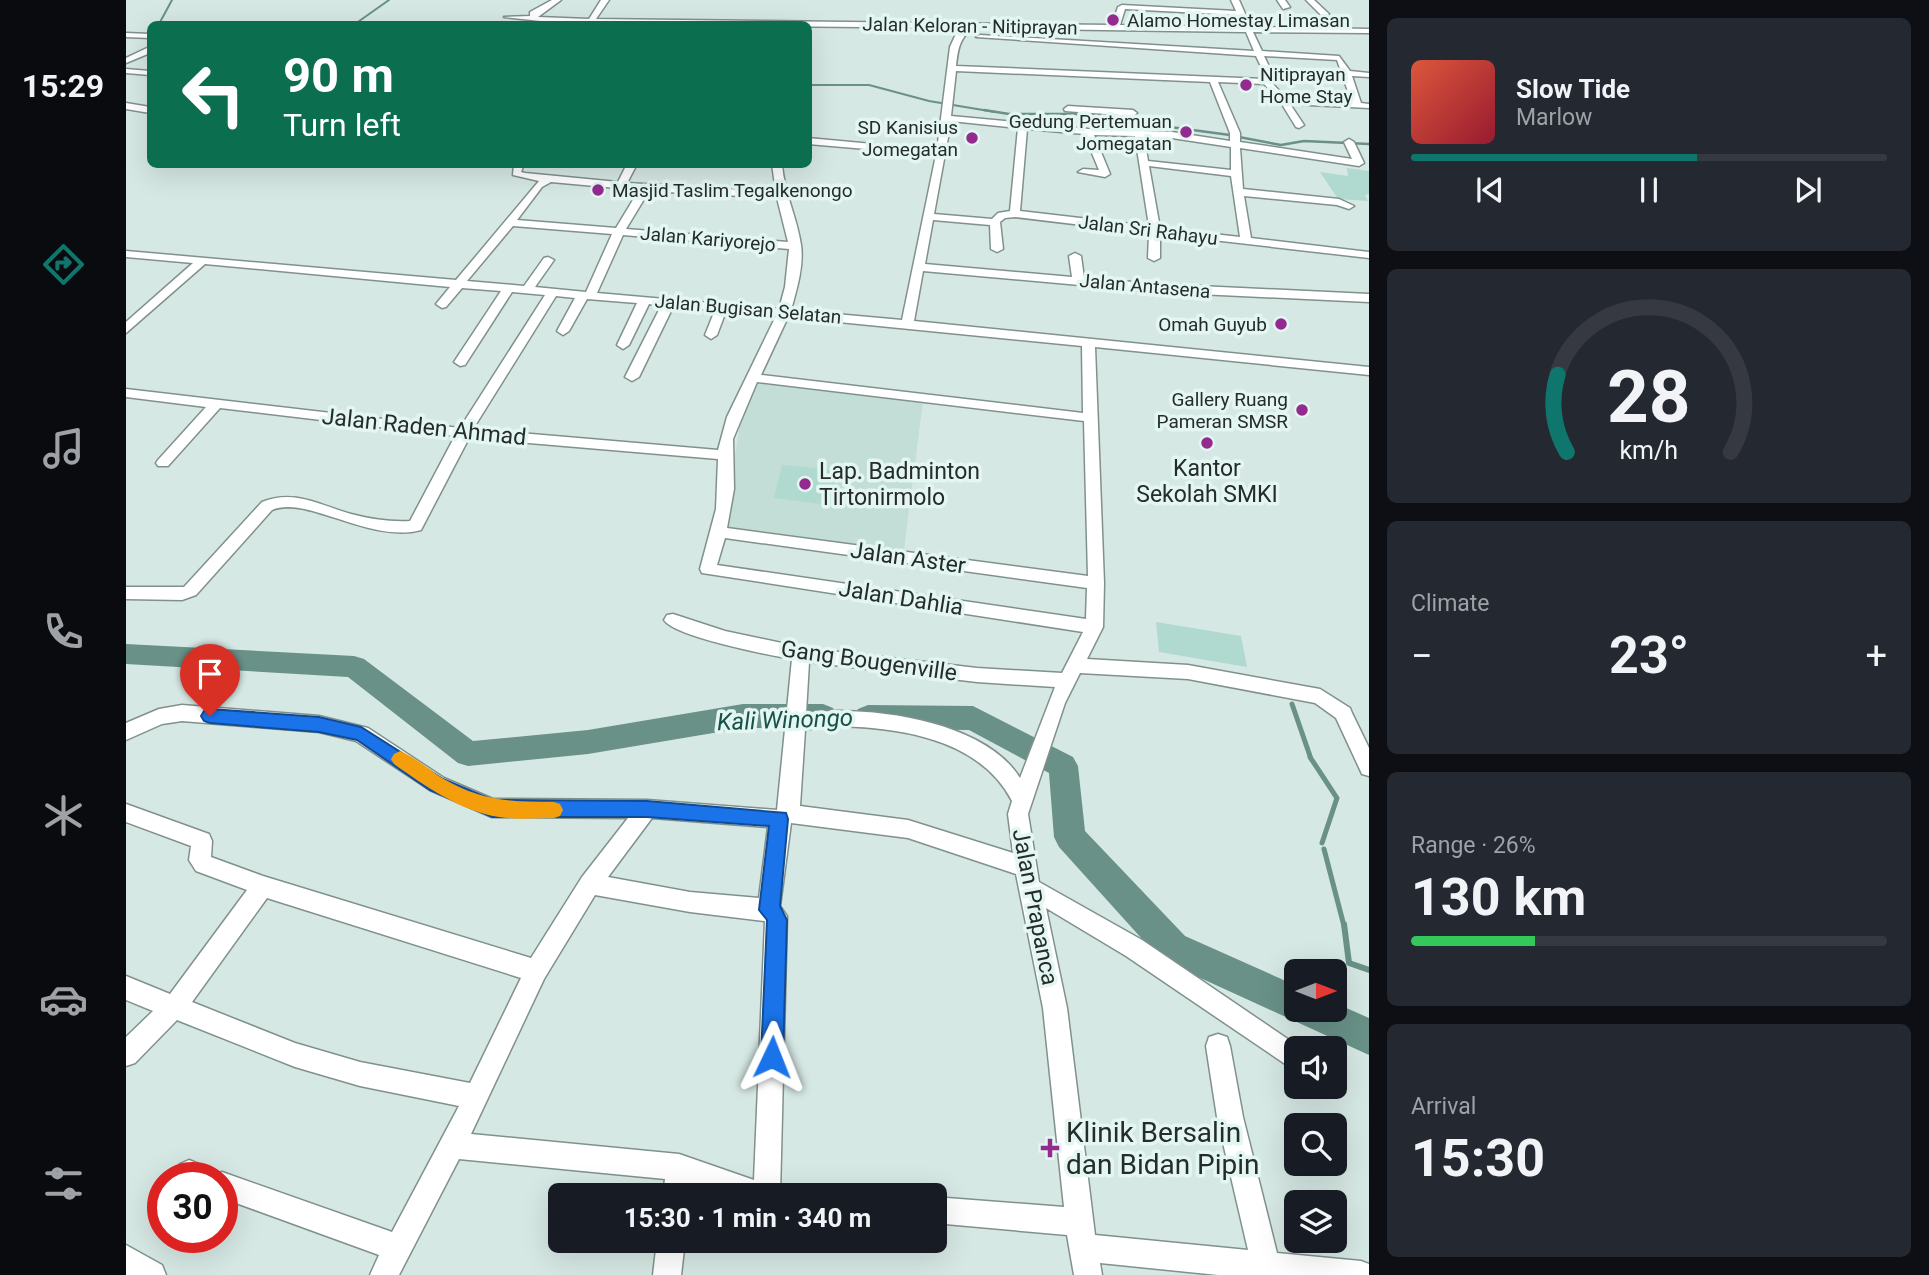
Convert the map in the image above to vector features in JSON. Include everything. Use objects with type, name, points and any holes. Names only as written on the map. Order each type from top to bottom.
[{"type":"street","points":[[535,20],[533,13],[557,0]]},
{"type":"street","points":[[518,10],[508,17],[587,21],[606,0]]},
{"type":"street","points":[[1236,0],[1269,77],[1266,82]]},
{"type":"street","points":[[1310,0],[1339,31]]},
{"type":"street","points":[[1115,28],[1122,7],[1241,13]]},
{"type":"street","points":[[1196,11],[1200,29]]},
{"type":"street","name":"Jalan Keloran - Nitiprayan","points":[[812,24],[1369,31]]},
{"type":"street","points":[[908,324],[941,153],[954,47],[959,36],[970,26]]},
{"type":"street","points":[[1131,28],[1133,44]]},
{"type":"street","points":[[126,35],[147,36]]},
{"type":"street","points":[[959,36],[1082,38],[1260,54],[1339,58],[1357,106]]},
{"type":"street","points":[[126,48],[147,50]]},
{"type":"street","points":[[126,61],[147,51]]},
{"type":"street","points":[[952,68],[1266,82],[1299,125]]},
{"type":"street","points":[[126,71],[147,73]]},
{"type":"street","points":[[1346,73],[1369,75]]},
{"type":"street","points":[[1213,80],[1235,133],[1236,177],[1246,242]]},
{"type":"street","points":[[1283,101],[1369,107]]},
{"type":"street","points":[[126,106],[147,110]]},
{"type":"street","points":[[947,109],[1023,127],[1172,135],[1296,162]]},
{"type":"street","points":[[1068,109],[1135,118],[1141,134],[1155,230],[1154,258]]},
{"type":"street","points":[[1015,214],[1023,127]]},
{"type":"street","points":[[1083,172],[1105,174],[1088,132]]},
{"type":"street","points":[[812,141],[941,153]]},
{"type":"street","points":[[1235,149],[1359,163],[1349,142]]},
{"type":"street","points":[[1145,163],[1248,180]]},
{"type":"street","name":"Jalan Kariyorejo","points":[[519,168],[518,176],[646,188],[619,232],[796,246],[794,268],[783,312],[730,426],[724,455],[726,491],[720,532],[708,569]]},
{"type":"street","points":[[621,186],[630,168]]},
{"type":"street","points":[[777,168],[777,177],[796,246]]},
{"type":"street","points":[[442,304],[538,185],[549,179]]},
{"type":"street","points":[[646,188],[783,195]]},
{"type":"street","points":[[1238,192],[1339,202],[1349,206]]},
{"type":"street","name":"Jalan Sri Rahayu","points":[[930,217],[995,222],[1002,215],[1015,214],[1369,255]]},
{"type":"street","points":[[995,222],[997,249]]},
{"type":"street","points":[[510,223],[619,232],[586,295],[563,331]]},
{"type":"street","name":"Jalan Bugisan Selatan","points":[[126,254],[783,312],[1369,371]]},
{"type":"street","points":[[1075,256],[1078,280]]},
{"type":"street","points":[[126,329],[203,260]]},
{"type":"street","points":[[527,290],[548,260]]},
{"type":"street","name":"Jalan Antasena","points":[[920,267],[1229,292],[1369,298]]},
{"type":"street","points":[[460,362],[509,288]]},
{"type":"street","points":[[126,593],[190,592],[267,506],[280,501],[308,503],[337,516],[391,527],[415,526],[464,433],[553,292]]},
{"type":"street","points":[[623,345],[645,300]]},
{"type":"street","points":[[632,377],[669,302]]},
{"type":"street","points":[[711,335],[722,307]]},
{"type":"street","name":"Jalan Prapanca","points":[[1083,1249],[1055,1008],[1028,878],[1018,814],[1056,703],[1094,627],[1096,583],[1088,342]]},
{"type":"street","points":[[753,378],[1090,418]]},
{"type":"street","name":"Jalan Raden Ahmad","points":[[126,393],[464,433],[724,455]]},
{"type":"street","points":[[163,463],[216,404]]},
{"type":"street","name":"Jalan Aster","points":[[720,532],[1096,583]]},
{"type":"street","name":"Jalan Dahlia","points":[[708,569],[1094,627]]},
{"type":"street","name":"Gang Bougenville","points":[[673,620],[723,638],[801,654],[1002,679],[1072,673],[1188,672],[1320,696],[1343,713],[1369,768]]},
{"type":"street","points":[[769,910],[784,816],[801,654]]},
{"type":"street","points":[[126,732],[159,717],[182,713],[319,724],[361,734],[437,784],[492,808],[647,809],[784,816],[908,829],[1028,878],[1284,1051]]},
{"type":"street","points":[[795,726],[801,721],[819,719],[873,720],[916,726],[981,752],[1025,791]]},
{"type":"street","points":[[384,1275],[477,1097],[536,971],[590,884],[647,809]]},
{"type":"street","points":[[126,813],[202,841],[200,860],[204,864],[263,886],[536,971]]},
{"type":"street","points":[[590,884],[670,899],[769,910],[775,914],[777,920],[767,1183]]},
{"type":"street","points":[[126,1054],[174,1006],[263,886]]},
{"type":"street","points":[[126,988],[295,1055],[360,1074],[477,1097]]},
{"type":"street","points":[[1218,1046],[1230,1117],[1266,1266]]},
{"type":"street","points":[[452,1145],[679,1167],[725,1183]]},
{"type":"street","points":[[677,1183],[679,1167]]},
{"type":"street","points":[[238,1191],[397,1248]]},
{"type":"street","points":[[947,1213],[1083,1249],[1361,1275]]},
{"type":"street","points":[[667,1275],[670,1253]]},
{"type":"shaded area","points":[[1347,168],[1369,171],[1369,194],[1365,195],[1368,201],[1338,199],[1320,172],[1348,176]]},
{"type":"shaded area","points":[[756,383],[923,401],[904,550],[724,530],[740,423]]},
{"type":"shaded area","name":"Lap. Badminton Tirtonirmolo","points":[[782,465],[836,470],[830,505],[774,498]]},
{"type":"shaded area","points":[[1156,622],[1241,636],[1247,667],[1159,652]]},
{"type":"waterway","points":[[161,21],[172,0]]},
{"type":"waterway","points":[[359,21],[389,0]]},
{"type":"waterway","points":[[812,85],[869,85],[929,101],[995,112]]},
{"type":"waterway","points":[[984,110],[1009,114],[1085,114],[1132,121]]},
{"type":"waterway","points":[[1140,123],[1230,135]]},
{"type":"waterway","points":[[1239,137],[1281,145],[1304,141],[1369,144]]},
{"type":"waterway","name":"Kali Winongo","points":[[126,654],[354,667],[468,754],[588,742],[743,716],[823,716]]},
{"type":"waterway","points":[[1292,704],[1310,756]]},
{"type":"waterway","name":"Kali Winongo","points":[[868,717],[973,718],[1063,766],[1070,837],[1173,948],[1284,998]]},
{"type":"waterway","points":[[1310,757],[1337,798],[1322,843]]},
{"type":"waterway","points":[[1324,849],[1344,926]]},
{"type":"waterway","points":[[1344,924],[1349,963],[1369,970]]},
{"type":"waterway","name":"Kali Winongo","points":[[1336,1022],[1369,1037]]},
{"type":"slow traffic","points":[[400,759],[437,784],[484,806],[502,810],[554,810]]},
{"type":"place","name":"Alamo Homestay Limasan","points":[[1113,20]]},
{"type":"place","name":"Nitiprayan Home Stay","points":[[1246,85]]},
{"type":"place","name":"Gedung Pertemuan Jomegatan","points":[[1186,132]]},
{"type":"place","name":"SD Kanisius Jomegatan","points":[[972,138]]},
{"type":"place","name":"Masjid Taslim Tegalkenongo","points":[[598,190]]},
{"type":"place","name":"Omah Guyub","points":[[1281,324]]},
{"type":"place","name":"Gallery Ruang Pameran SMSR","points":[[1302,410]]},
{"type":"place","name":"Kantor Sekolah SMKI","points":[[1207,443]]},
{"type":"place","name":"Lap. Badminton Tirtonirmolo","points":[[805,484]]},
{"type":"place","name":"Klinik Bersalin dan Bidan Pipin","points":[[1050,1148]]},
{"type":"route","points":[[210,716],[319,724],[361,734],[437,784],[492,808],[647,809],[779,819],[769,910],[775,914],[777,920],[772,1057]]}]
